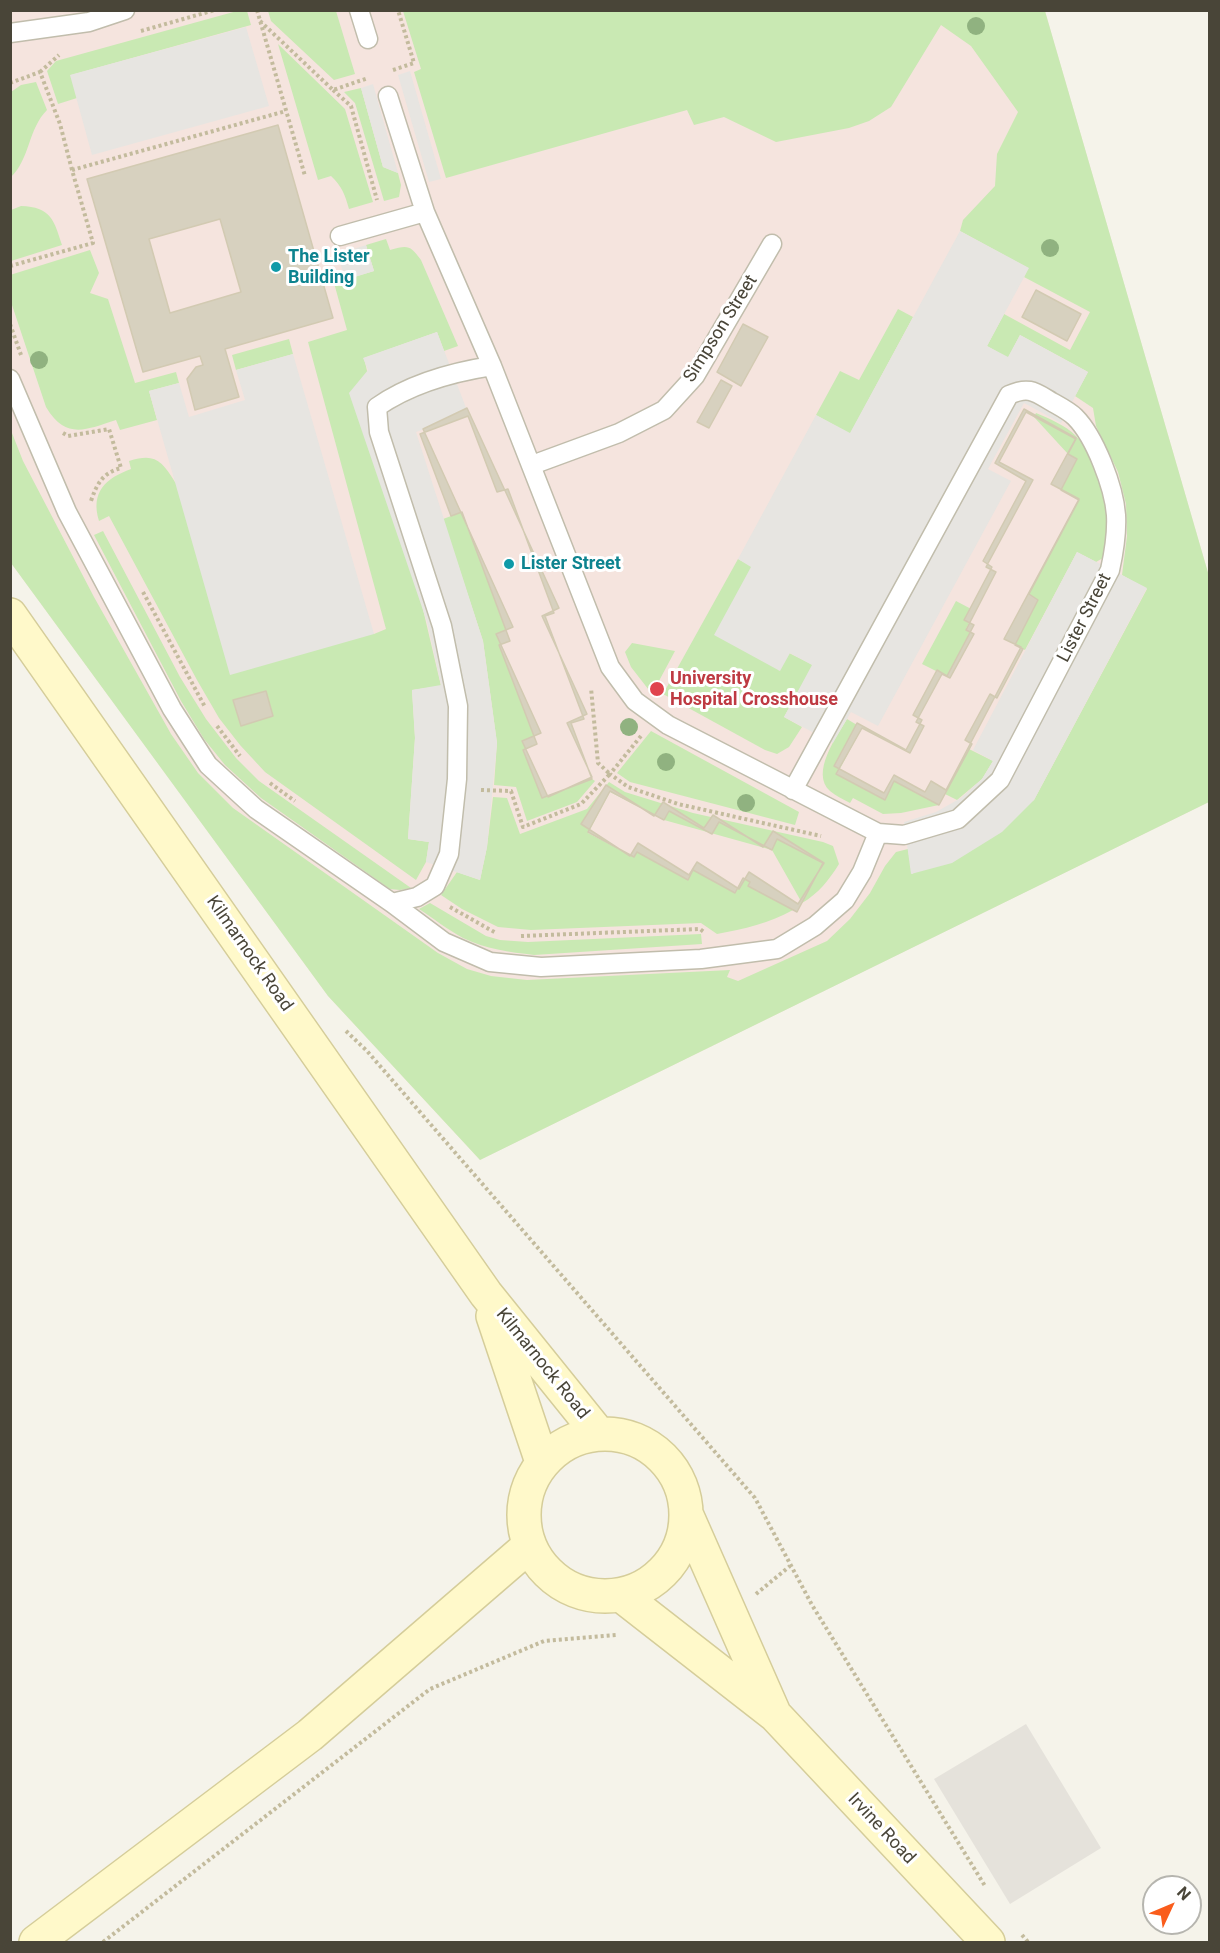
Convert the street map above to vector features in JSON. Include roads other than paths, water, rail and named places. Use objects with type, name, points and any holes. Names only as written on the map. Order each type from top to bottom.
[{"type":"main road","name":"Kilmarnock Road","points":[[10,615],[486,1294],[598,1433]]},
{"type":"main road","name":"Kilmarnock Road","points":[[486,1294],[542,1462]]},
{"type":"main road","points":[[598,1433],[625,1435],[650,1446],[670,1465],[682,1489],[687,1516],[682,1543],[668,1567],[647,1585],[621,1595],[593,1596],[566,1587],[544,1569],[529,1546],[523,1524],[524,1502],[530,1481],[542,1462],[558,1448],[577,1438],[598,1433]]},
{"type":"main road","name":"Irvine Road","points":[[687,1516],[775,1715]]},
{"type":"main road","points":[[36,1942],[310,1735],[529,1546]]},
{"type":"main road","name":"Irvine Road","points":[[621,1595],[775,1715],[987,1942]]},
{"type":"lane","points":[[10,33],[89,21],[125,10]]},
{"type":"lane","points":[[359,10],[368,39]]},
{"type":"lane","name":"Lister Street","points":[[388,96],[425,212],[492,366],[610,667],[635,701],[668,725],[793,790],[878,833],[904,835],[958,819],[1000,780],[1110,570],[1115,549],[1116,515],[1109,483],[1096,448],[1075,418],[1031,390],[1009,395],[793,790]]},
{"type":"lane","points":[[340,236],[425,212]]},
{"type":"lane","name":"Simpson Street","points":[[532,465],[619,433],[664,410],[695,376],[772,244]]},
{"type":"lane","points":[[392,903],[417,897],[435,886],[449,854],[456,788],[458,706],[442,626],[379,432],[377,407],[395,394],[466,370],[492,366]]},
{"type":"lane","points":[[10,380],[67,512],[172,709],[208,765],[256,809],[392,903],[444,942],[490,962],[552,967],[701,959],[777,949],[815,926],[845,900],[862,872],[878,833]]},
{"type":"place","name":"The Lister Building","points":[[276,267]]},
{"type":"place","name":"Lister Street","points":[[509,564]]},
{"type":"place","name":"University Hospital Crosshouse","points":[[657,689]]}]
